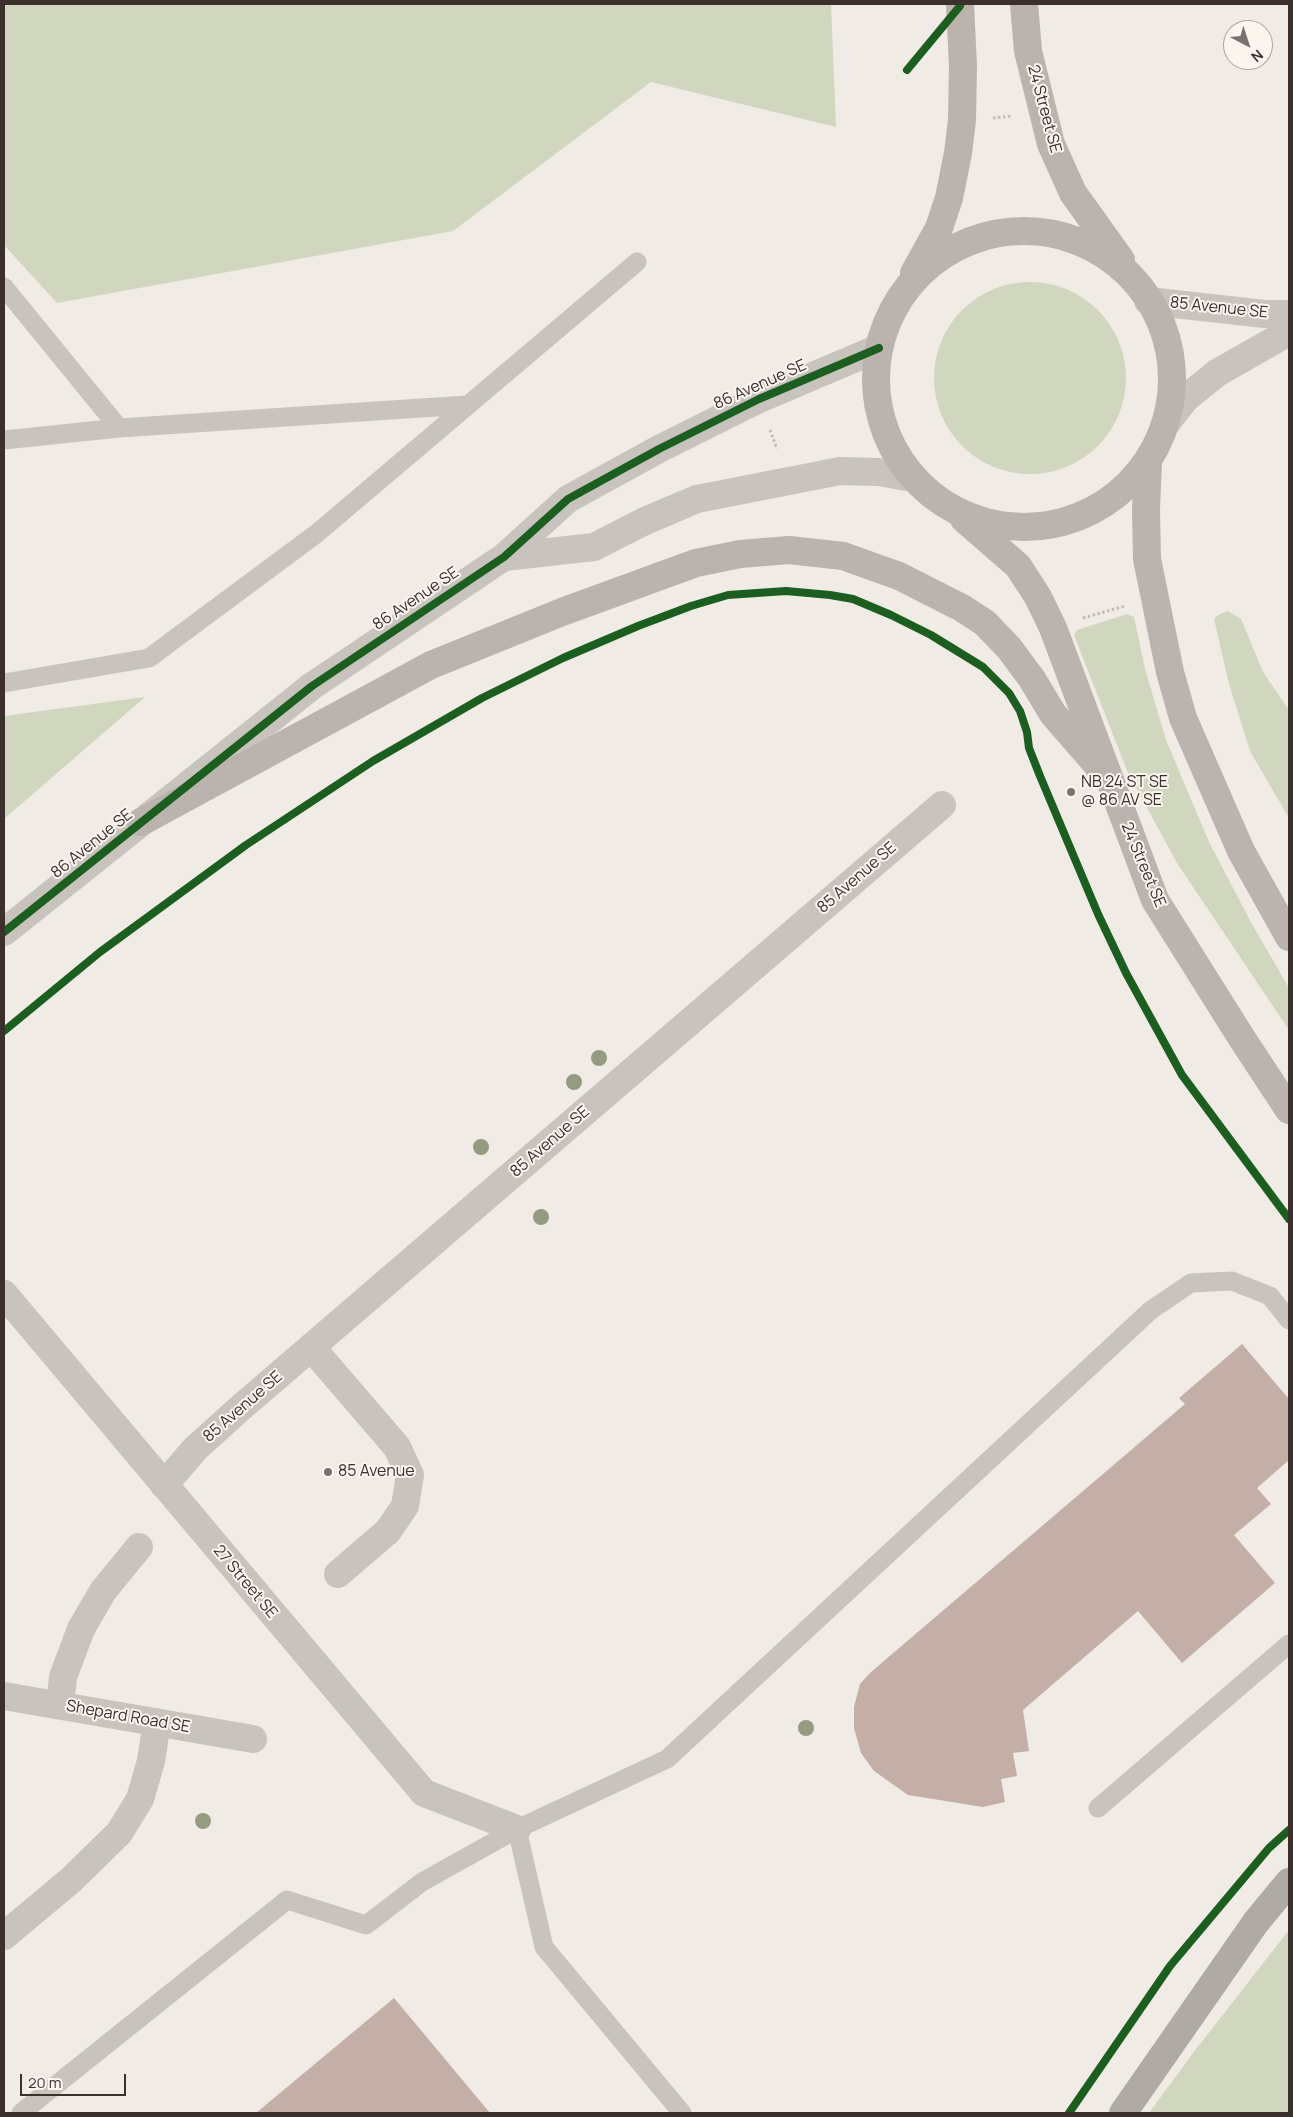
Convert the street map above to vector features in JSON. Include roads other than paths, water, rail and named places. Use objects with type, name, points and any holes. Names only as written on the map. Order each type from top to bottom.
[{"type":"highway","points":[[1123,2113],[1256,1922],[1289,1882]]},
{"type":"main road","points":[[905,290],[939,228],[951,189],[962,120],[963,66],[960,4]]},
{"type":"main road","name":"24 Street SE","points":[[1024,4],[1028,50],[1051,144],[1073,193],[1142,291]]},
{"type":"main road","points":[[905,290],[926,267],[965,243],[1000,232],[1023,230],[1050,233],[1073,239],[1100,251],[1142,291],[1160,319],[1171,357],[1173,389],[1165,425],[1148,462],[1128,485],[1105,504],[1079,517],[1053,525],[1005,527],[958,513]]},
{"type":"main road","name":"24 Street SE","points":[[905,290],[882,333],[876,361],[875,392],[880,418],[892,450],[912,478],[958,513],[1018,566],[1038,597],[1053,628],[1155,900],[1289,1110]]},
{"type":"main road","points":[[1148,462],[1146,510],[1147,559],[1170,672],[1183,718],[1241,851],[1289,937]]},
{"type":"main road","points":[[141,822],[431,665],[562,612],[696,563],[740,554],[789,550],[843,556],[899,576],[962,608],[985,623],[1009,648],[1032,678],[1053,714],[1107,776]]},
{"type":"street","name":"85 Avenue SE","points":[[1142,291],[1265,314],[1289,314]]},
{"type":"street","name":"85 Avenue SE","points":[[1165,425],[1186,398],[1217,373],[1289,332]]},
{"type":"street","name":"86 Avenue SE","points":[[4,932],[312,686],[504,558],[568,499],[659,449],[759,399],[879,348]]},
{"type":"street","name":"86 Avenue SE","points":[[504,558],[594,547],[645,521],[698,499],[794,480],[840,471],[879,472],[912,478]]},
{"type":"street","name":"85 Avenue SE","points":[[164,1486],[195,1449],[311,1347],[942,805]]},
{"type":"street","name":"27 Street SE","points":[[4,1294],[424,1793],[517,1829]]},
{"type":"street","points":[[311,1347],[397,1448],[410,1475],[405,1506],[388,1530],[338,1574]]},
{"type":"street","points":[[60,1705],[63,1677],[81,1629],[102,1591],[139,1547]]},
{"type":"street","name":"Shepard Road SE","points":[[4,1696],[253,1739]]},
{"type":"street","points":[[4,1936],[71,1880],[119,1833],[140,1799],[151,1761],[157,1722]]},
{"type":"lane","points":[[4,683],[149,658],[316,534],[637,262]]},
{"type":"lane","points":[[4,287],[119,428]]},
{"type":"lane","points":[[4,440],[119,428],[467,405]]},
{"type":"lane","points":[[21,2113],[287,1900],[366,1925],[422,1882],[517,1829],[667,1759],[1151,1310],[1191,1284],[1232,1281],[1270,1296],[1289,1320]]},
{"type":"lane","points":[[1098,1808],[1289,1644]]},
{"type":"lane","points":[[517,1829],[544,1947],[682,2113]]},
{"type":"place","name":"NB 24 ST SE @ 86 AV SE","points":[[1071,792]]},
{"type":"place","name":"85 Avenue","points":[[328,1472]]}]
